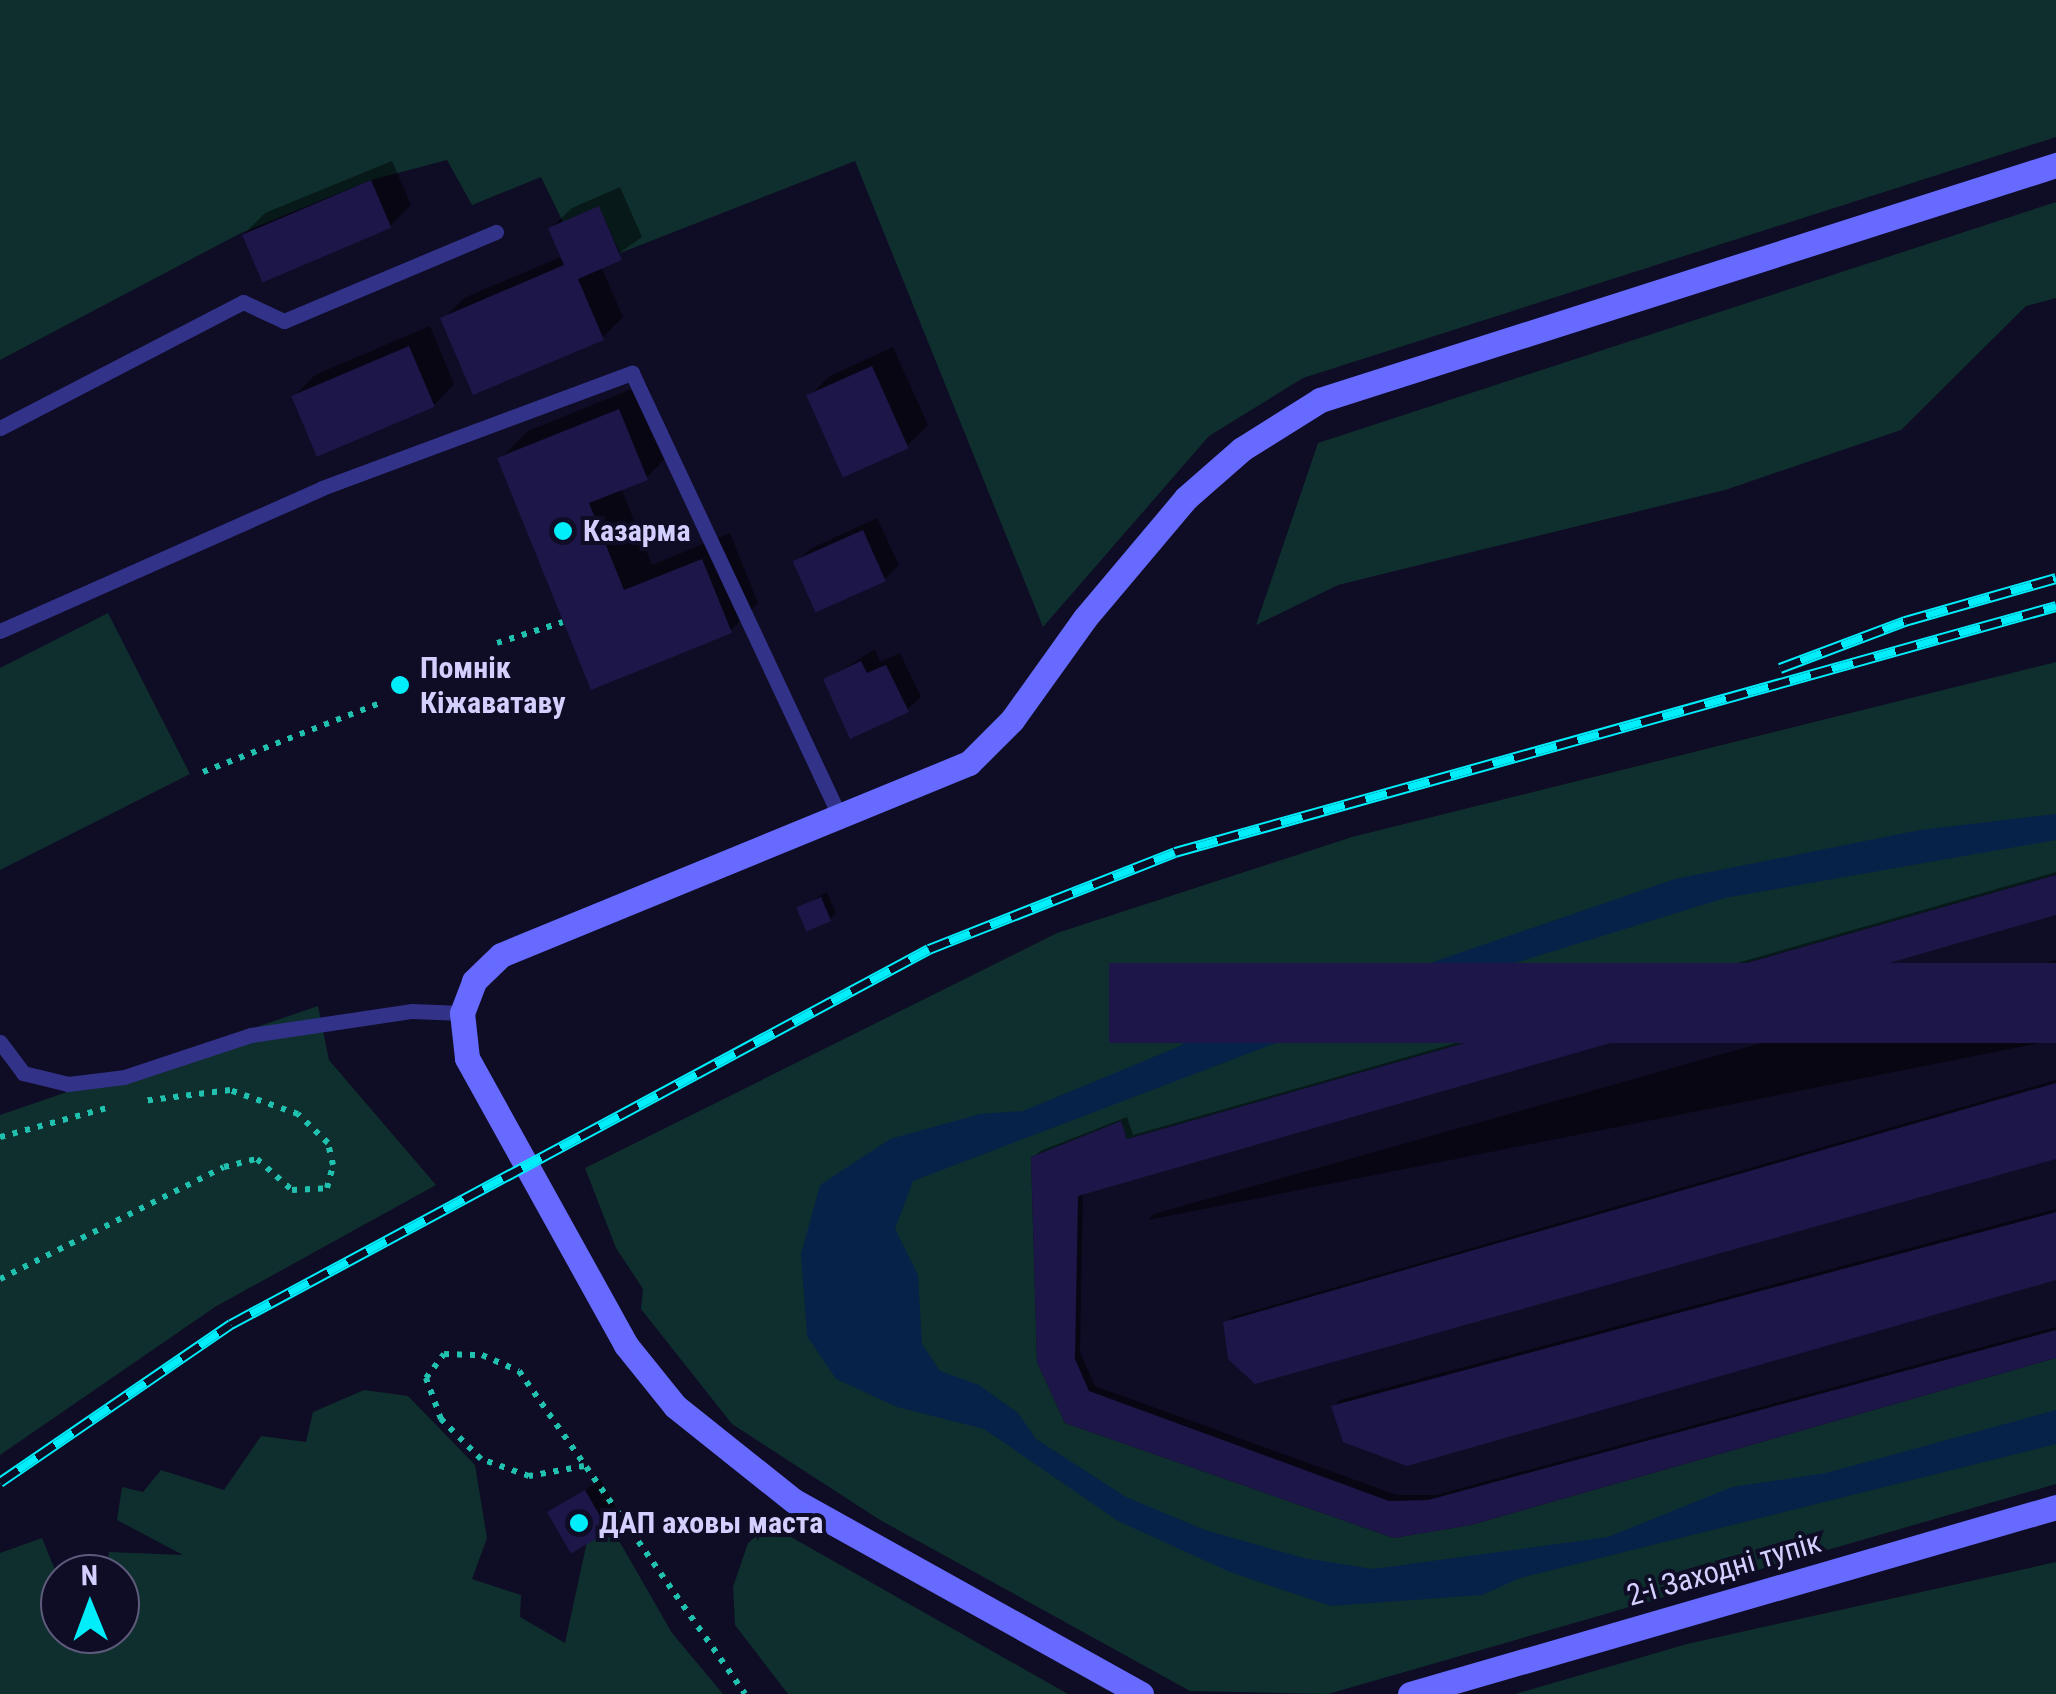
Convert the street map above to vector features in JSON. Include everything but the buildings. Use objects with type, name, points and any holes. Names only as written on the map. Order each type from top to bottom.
[{"type":"main road","points":[[1141,1694],[794,1501],[675,1406],[626,1345],[468,1058],[462,1013],[474,982],[501,955],[970,763],[1012,720],[1085,618],[1186,498],[1242,449],[1320,400],[2056,165]]},
{"type":"main road","name":"2-і Заходні тупік","points":[[1410,1694],[2056,1508]]},
{"type":"lane","points":[[0,428],[243,302],[284,321],[496,232]]},
{"type":"lane","points":[[0,631],[322,488],[632,373],[841,819]]},
{"type":"lane","points":[[0,1042],[23,1073],[68,1084],[124,1077],[251,1035],[412,1011],[462,1013]]},
{"type":"path","points":[[497,643],[564,622]]},
{"type":"path","points":[[203,772],[380,703]]},
{"type":"path","points":[[0,1137],[128,1103],[230,1090],[298,1114],[328,1143],[333,1165],[326,1188],[292,1190],[256,1159],[224,1167],[0,1279]]},
{"type":"path","points":[[584,1466],[529,1476],[481,1458],[441,1419],[426,1378],[444,1354],[482,1355],[519,1371],[746,1694]]},
{"type":"green space","points":[[0,0],[2056,0],[2056,137],[1303,378],[1209,436],[1043,627],[855,161],[620,253],[599,207],[563,222],[541,177],[472,205],[447,160],[371,180],[241,233],[0,360]]},
{"type":"green space","points":[[2056,202],[2056,298],[2026,306],[1901,430],[1725,490],[1338,585],[1256,625],[1318,443]]},
{"type":"green space","points":[[108,613],[190,774],[0,870],[0,668]]},
{"type":"green space","points":[[2056,662],[2056,875],[1127,1139],[1120,1122],[1031,1157],[1037,1362],[1065,1423],[1394,1538],[1471,1525],[2056,1358],[2056,1484],[1328,1694],[1190,1691],[880,1520],[732,1424],[641,1309],[643,1289],[616,1248],[585,1168],[1057,933],[1352,837]]},
{"type":"green space","points":[[318,1006],[329,1060],[436,1185],[215,1307],[0,1455],[0,1115]]},
{"type":"green space","points":[[364,1390],[408,1396],[475,1465],[487,1538],[472,1579],[521,1595],[520,1617],[565,1643],[591,1523],[610,1525],[672,1633],[723,1694],[0,1694],[0,1553],[42,1538],[49,1554],[40,1554],[40,1654],[140,1654],[140,1554],[109,1552],[183,1555],[117,1520],[122,1487],[143,1492],[161,1470],[224,1490],[261,1436],[306,1442],[313,1412]]},
{"type":"green space","points":[[770,1525],[1068,1694],[788,1694],[735,1625],[733,1587],[748,1543]]},
{"type":"green space","points":[[2056,1562],[2056,1694],[1515,1694],[1687,1644]]},
{"type":"water","points":[[2056,814],[2056,840],[1725,898],[1363,1010],[913,1181],[895,1229],[918,1275],[922,1344],[940,1371],[979,1385],[1018,1413],[1036,1439],[1126,1497],[1205,1530],[1304,1558],[1373,1569],[1608,1537],[1732,1487],[1826,1473],[2056,1410],[2056,1444],[1520,1578],[1482,1595],[1331,1606],[1230,1572],[1118,1521],[984,1429],[897,1407],[836,1379],[807,1336],[801,1254],[820,1185],[890,1139],[980,1114],[1023,1111],[1180,1046],[1214,1022],[1299,1008],[1675,879],[1920,830]]},
{"type":"railway","points":[[1780,668],[1905,621],[2056,578]]},
{"type":"railway","points":[[0,1482],[231,1324],[929,949],[1175,852],[2056,606]]},
{"type":"place","name":"Казарма","points":[[563,531]]},
{"type":"place","name":"Помнік Кіжаватаву","points":[[400,685]]},
{"type":"place","name":"ДАП аховы маста","points":[[579,1523]]}]
